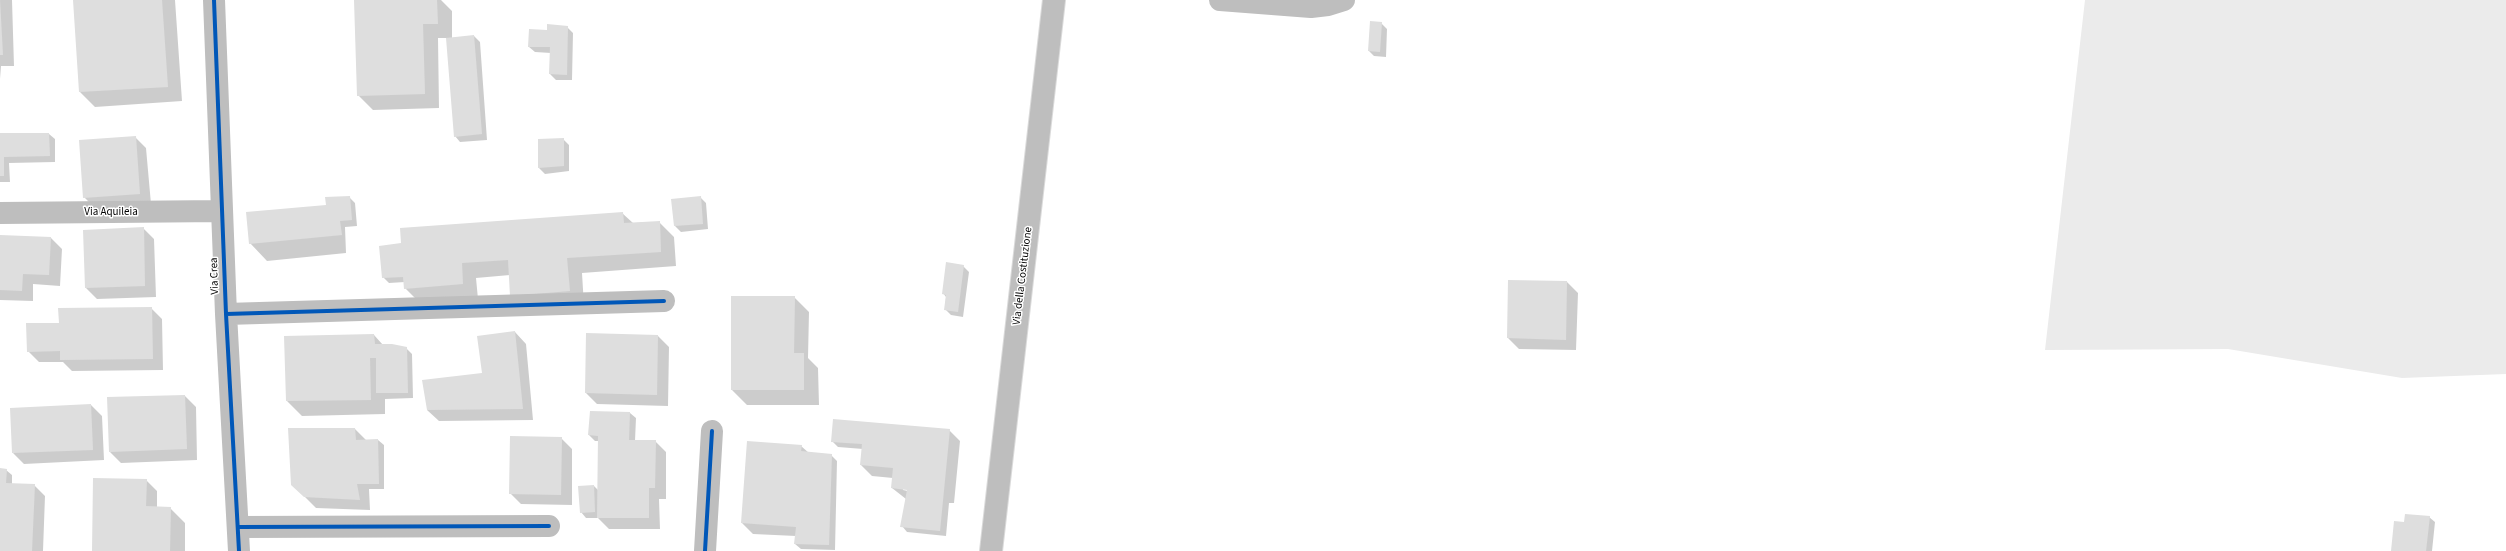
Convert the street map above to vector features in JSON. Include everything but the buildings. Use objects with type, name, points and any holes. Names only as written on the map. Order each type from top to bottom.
[{"type":"street","name":"Via Crea","points":[[214,0],[226,314],[239,551]]},
{"type":"street","name":"Via della Costituzione","points":[[991,551],[1054,0]]},
{"type":"street","points":[[1220,0],[1311,7],[1328,5],[1344,0]]},
{"type":"street","name":"Via Aquileia","points":[[0,213],[222,211]]},
{"type":"street","points":[[226,314],[664,301]]},
{"type":"street","points":[[706,551],[712,431]]},
{"type":"street","points":[[238,527],[549,526]]},
{"type":"shaded area","points":[[2085,0],[2506,0],[2506,374],[2402,378],[2228,349],[2045,350]]},
{"type":"cycle path","points":[[214,0],[226,314],[239,551]]},
{"type":"cycle path","points":[[226,314],[664,301]]},
{"type":"cycle path","points":[[705,551],[712,431]]},
{"type":"cycle path","points":[[238,527],[549,526]]}]
